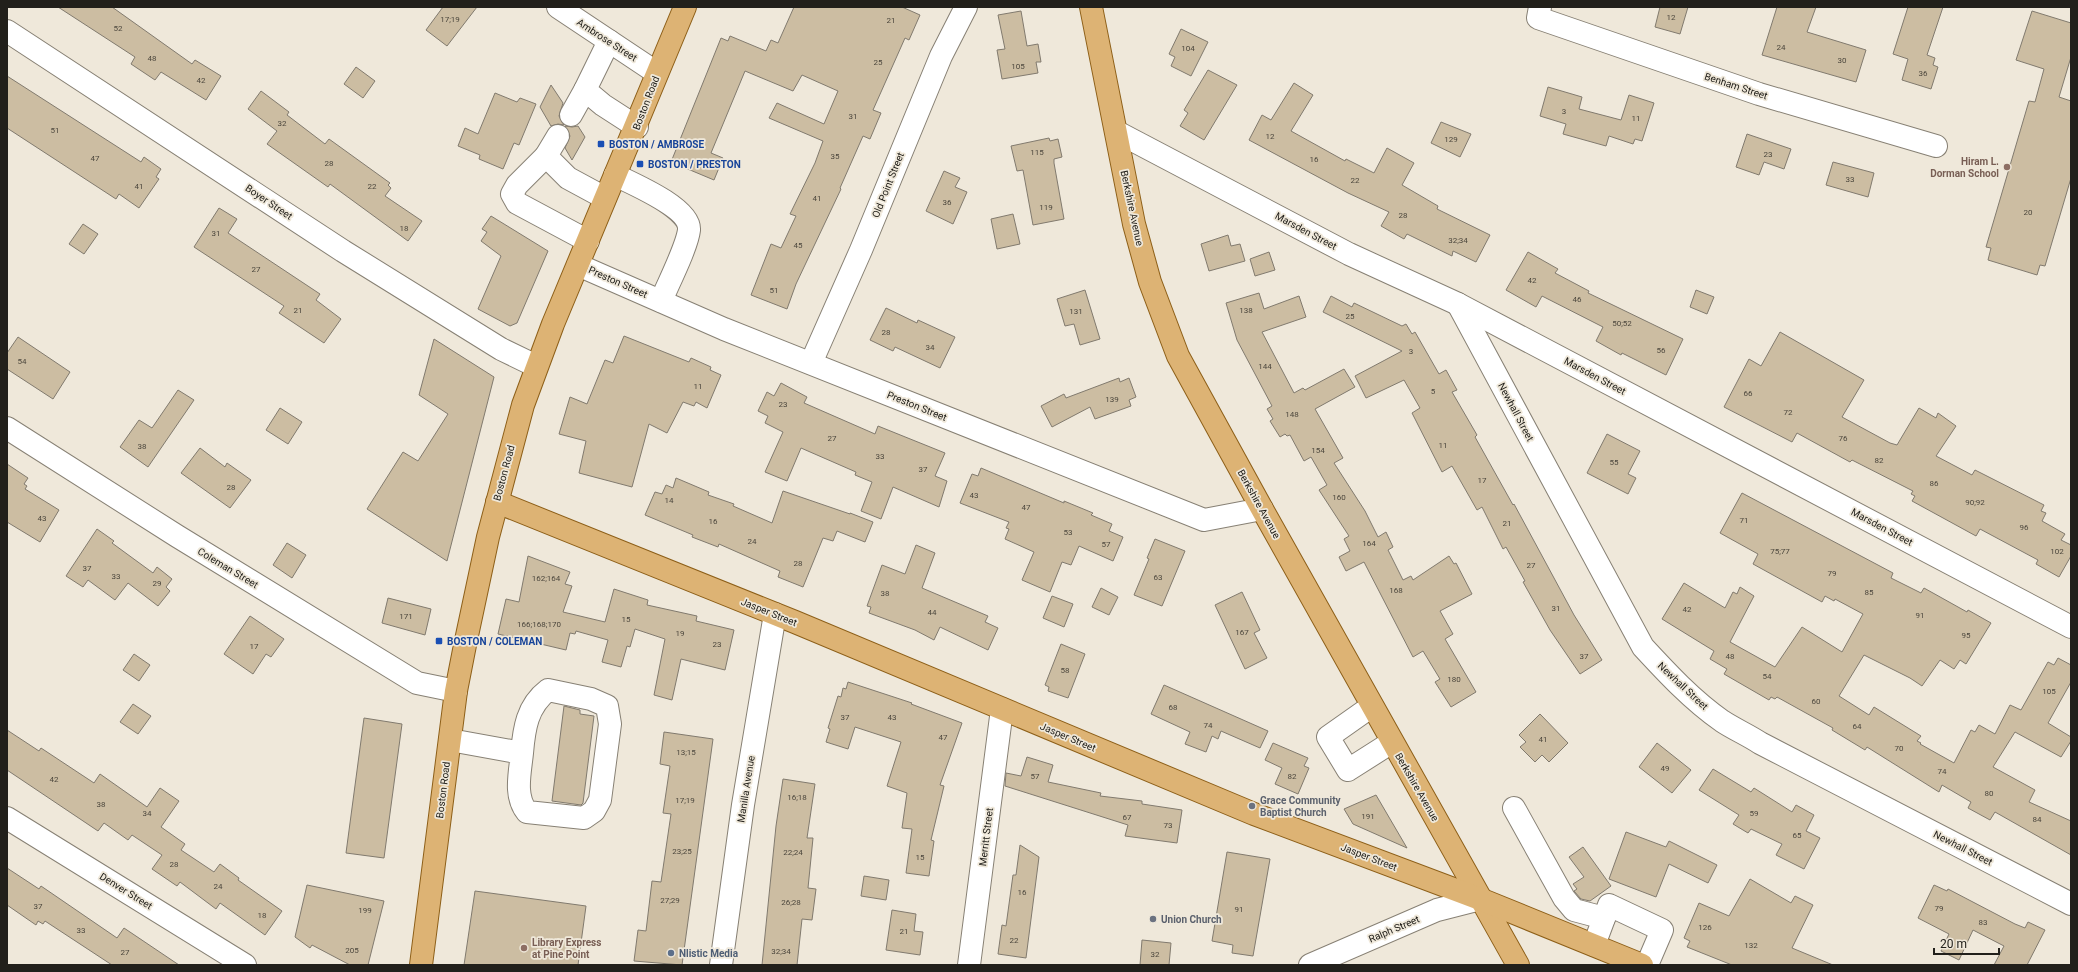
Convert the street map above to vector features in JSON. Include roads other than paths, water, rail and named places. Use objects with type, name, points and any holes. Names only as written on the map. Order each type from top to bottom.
[{"type":"main road","name":"Berkshire Avenue","points":[[1091,7],[1117,132],[1134,224],[1150,282],[1178,356],[1392,742],[1518,965]]},
{"type":"main road","name":"Boston Road","points":[[421,965],[456,691],[475,591],[521,412],[536,366],[615,175],[637,128],[683,8]]},
{"type":"main road","name":"Jasper Street","points":[[497,502],[775,614],[1254,814],[1480,899],[1642,965]]},
{"type":"street","name":"Ambrose Street","points":[[558,7],[658,73]]},
{"type":"street","name":"Old Point Street","points":[[811,363],[861,250],[941,56],[966,7]]},
{"type":"street","name":"Benham Street","points":[[1539,13],[1759,94],[1936,146]]},
{"type":"street","name":"Boyer Street","points":[[7,31],[343,251],[501,349],[536,366]]},
{"type":"street","points":[[571,115],[609,42]]},
{"type":"street","points":[[585,90],[603,105],[637,128]]},
{"type":"street","name":"Marsden Street","points":[[1117,132],[1349,254],[1458,304],[2071,627]]},
{"type":"street","points":[[558,136],[546,156],[517,185],[512,194],[517,203],[588,241]]},
{"type":"street","points":[[546,156],[568,178],[606,198]]},
{"type":"street","points":[[615,175],[658,197],[672,207],[688,224],[689,230],[662,302]]},
{"type":"street","name":"Preston Street","points":[[578,265],[662,302],[811,363],[1204,520],[1262,509]]},
{"type":"street","name":"Newhall Street","points":[[1458,304],[1643,647],[1669,675],[1696,700],[1723,721],[1760,743],[2071,904]]},
{"type":"street","name":"Coleman Street","points":[[7,428],[177,536],[417,683],[456,691]]},
{"type":"street","name":"Manilla Avenue","points":[[721,965],[743,805],[775,614]]},
{"type":"street","points":[[548,690],[591,699],[607,706],[610,724],[600,800],[594,811],[584,818],[527,812],[521,804],[519,793],[522,753],[525,724],[534,705],[548,690]]},
{"type":"street","points":[[1372,706],[1328,737],[1348,770],[1392,742]]},
{"type":"street","name":"Merritt Street","points":[[969,965],[1002,709]]},
{"type":"street","points":[[450,740],[522,753]]},
{"type":"street","points":[[1514,808],[1564,898],[1574,910],[1604,918]]},
{"type":"street","name":"Denver Street","points":[[7,818],[246,965]]},
{"type":"street","name":"Ralph Street","points":[[1310,965],[1437,910],[1480,899]]},
{"type":"street","points":[[1594,945],[1609,905],[1662,930],[1647,965]]},
{"type":"place","name":"BOSTON / AMBROSE","points":[[601,144]]},
{"type":"place","name":"BOSTON / PRESTON","points":[[640,164]]},
{"type":"place","name":"Hiram L. Dorman School","points":[[2007,167]]},
{"type":"place","name":"BOSTON / COLEMAN","points":[[439,641]]},
{"type":"place","name":"Grace Community Baptist Church","points":[[1252,806]]},
{"type":"place","name":"Union Church","points":[[1153,919]]},
{"type":"place","name":"Library Express at Pine Point","points":[[524,948]]},
{"type":"place","name":"Nlistic Media","points":[[671,953]]}]
